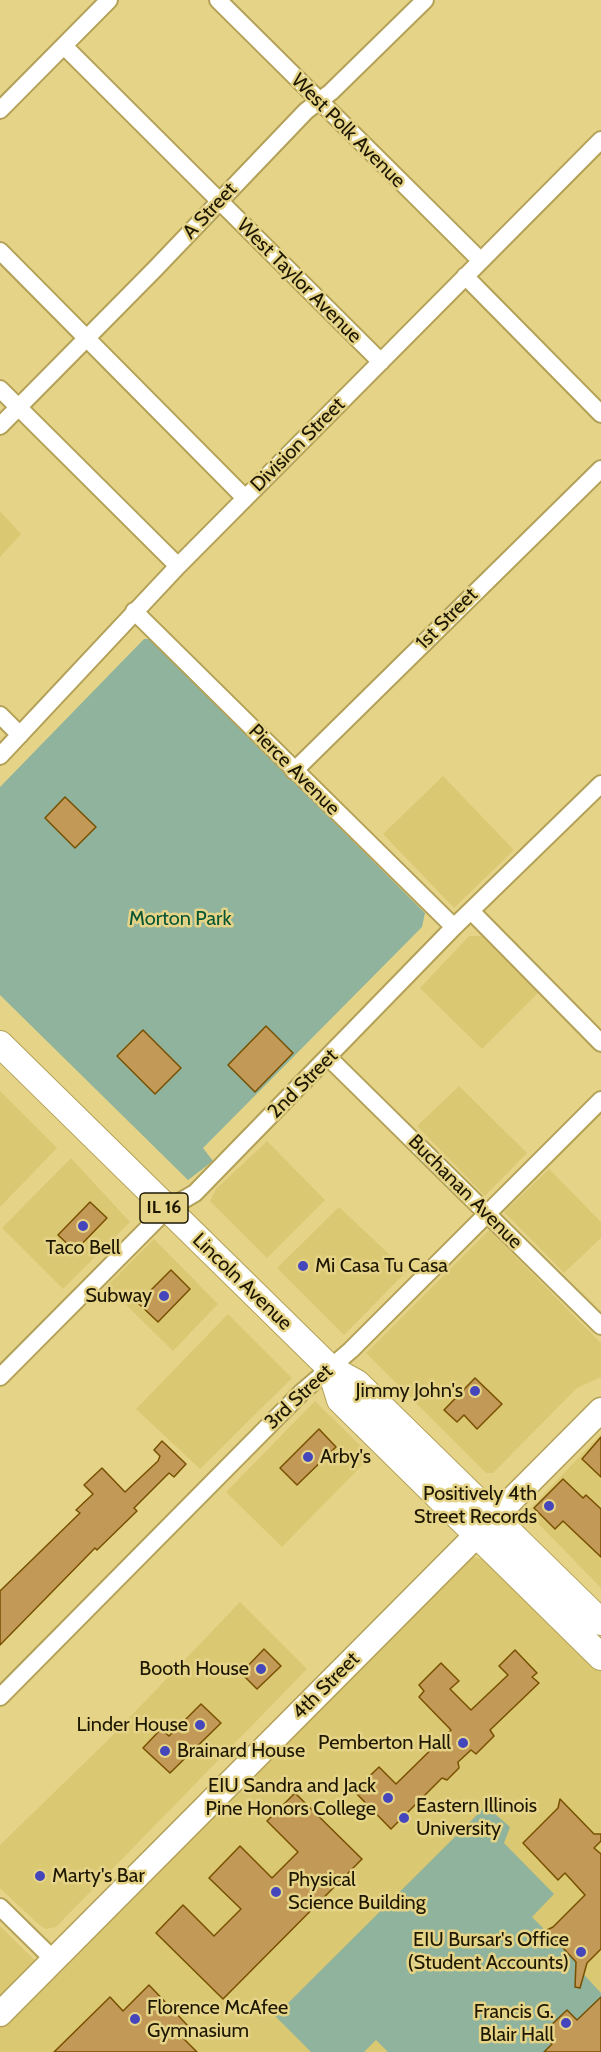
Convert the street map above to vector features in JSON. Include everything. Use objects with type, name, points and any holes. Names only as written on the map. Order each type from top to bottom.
[{"type":"main road","name":"Lincoln Avenue","points":[[3,1053],[330,1368],[357,1383],[601,1622]]},
{"type":"main road","name":"Lincoln Avenue","points":[[330,1368],[340,1400],[601,1657]]},
{"type":"street","points":[[0,110],[109,0]]},
{"type":"street","name":"West Polk Avenue","points":[[218,0],[318,102],[480,260]]},
{"type":"street","name":"A Street","points":[[0,426],[306,111],[425,0]]},
{"type":"street","name":"West Taylor Avenue","points":[[64,46],[381,363]]},
{"type":"street","name":"Division Street","points":[[0,756],[134,611],[601,140]]},
{"type":"street","points":[[0,251],[245,498]]},
{"type":"street","points":[[465,276],[601,414]]},
{"type":"street","points":[[0,389],[178,566]]},
{"type":"street","name":"1st Street","points":[[294,771],[601,469]]},
{"type":"street","name":"Pierce Avenue","points":[[134,611],[454,927]]},
{"type":"street","points":[[0,715],[20,735]]},
{"type":"street","name":"2nd Street","points":[[0,1377],[166,1209],[195,1193],[329,1058],[454,927],[601,784]]},
{"type":"street","points":[[471,911],[601,1043]]},
{"type":"street","name":"Buchanan Avenue","points":[[329,1058],[601,1326]]},
{"type":"street","name":"3rd Street","points":[[0,1697],[302,1392],[330,1368],[601,1100]]},
{"type":"street","name":"4th Street","points":[[0,2014],[601,1410]]},
{"type":"street","points":[[0,1907],[54,1960]]},
{"type":"shaded area","points":[[0,511],[21,534],[0,557]]},
{"type":"shaded area","points":[[443,776],[514,850],[454,908],[383,834]]},
{"type":"shaded area","points":[[469,936],[481,936],[538,993],[482,1049],[420,988]]},
{"type":"shaded area","points":[[459,1086],[527,1153],[485,1196],[417,1126]]},
{"type":"shaded area","points":[[0,1091],[57,1148],[0,1207]]},
{"type":"shaded area","points":[[267,1141],[325,1200],[267,1258],[210,1201],[216,1189]]},
{"type":"shaded area","points":[[71,1158],[130,1222],[63,1289],[2,1228]]},
{"type":"shaded area","points":[[549,1169],[601,1222],[601,1238],[564,1273],[504,1212]]},
{"type":"shaded area","points":[[339,1207],[407,1271],[344,1335],[277,1268]]},
{"type":"shaded area","points":[[489,1230],[601,1343],[601,1377],[577,1388],[493,1473],[486,1473],[366,1353]]},
{"type":"shaded area","points":[[154,1239],[218,1304],[173,1351],[107,1286]]},
{"type":"shaded area","points":[[228,1314],[292,1378],[200,1469],[136,1409]]},
{"type":"shaded area","points":[[315,1401],[371,1456],[282,1547],[226,1492]]},
{"type":"shaded area","points":[[601,1434],[601,1588],[527,1512]]},
{"type":"shaded area","name":"Eastern Illinois University","points":[[469,1556],[495,1562],[601,1666],[601,2052],[0,2052],[0,1926],[51,1976]]},
{"type":"shaded area","points":[[240,1602],[307,1669],[56,1927],[46,1929],[0,1888],[0,1845],[107,1741]]},
{"type":"green space","name":"Morton Park","points":[[144,639],[151,639],[425,913],[422,927],[203,1148],[213,1161],[188,1180],[0,995],[0,787]]},
{"type":"green space","points":[[486,1806],[510,1827],[504,1843],[554,1894],[532,1917],[545,1930],[545,1935],[554,1938],[601,1993],[601,1997],[583,2015],[582,2025],[567,2010],[542,2034],[557,2049],[544,2052],[388,2052],[376,2040],[364,2052],[311,2052],[275,2016]]},
{"type":"building","points":[[65,797],[96,827],[75,848],[45,818]]},
{"type":"building","points":[[266,1026],[293,1053],[255,1092],[228,1065]]},
{"type":"building","points":[[143,1030],[181,1068],[155,1094],[117,1056]]},
{"type":"building","name":"Taco Bell","points":[[90,1202],[107,1218],[75,1251],[58,1235]]},
{"type":"building","name":"Subway","points":[[171,1270],[190,1289],[158,1322],[138,1303]]},
{"type":"building","name":"Jimmy John's","points":[[475,1378],[502,1404],[477,1429],[464,1415],[457,1422],[444,1410]]},
{"type":"building","name":"Arby's","points":[[319,1429],[336,1447],[297,1485],[280,1468]]},
{"type":"building","points":[[601,1437],[601,1477],[582,1459]]},
{"type":"building","points":[[162,1441],[186,1464],[174,1477],[169,1473],[134,1508],[137,1511],[97,1550],[95,1548],[0,1645],[0,1591],[80,1513],[76,1510],[93,1494],[84,1485],[102,1468],[125,1492],[158,1461],[160,1456],[154,1450]]},
{"type":"building","points":[[563,1479],[583,1498],[586,1495],[601,1509],[601,1557],[563,1521],[555,1529],[534,1508]]},
{"type":"building","name":"Booth House","points":[[264,1649],[281,1666],[257,1689],[241,1673]]},
{"type":"building","name":"Pemberton Hall","points":[[515,1650],[537,1673],[532,1677],[539,1683],[490,1730],[494,1736],[476,1754],[471,1750],[458,1762],[459,1768],[447,1780],[442,1778],[391,1829],[354,1791],[379,1767],[396,1784],[451,1730],[419,1697],[424,1691],[419,1685],[441,1663],[459,1681],[450,1689],[471,1710],[508,1675],[499,1666]]},
{"type":"building","points":[[201,1704],[221,1723],[170,1773],[143,1748],[161,1729],[169,1736]]},
{"type":"building","name":"Physical Science Building","points":[[295,1793],[362,1859],[223,1999],[156,1933],[183,1905],[214,1936],[241,1909],[209,1878],[240,1846],[272,1878],[298,1852],[267,1821]]},
{"type":"building","points":[[560,1799],[594,1834],[601,1834],[601,1841],[594,1848],[601,1854],[601,1949],[587,1963],[580,1988],[575,1987],[576,1962],[554,1938],[549,1939],[543,1932],[553,1927],[585,1895],[565,1873],[558,1880],[523,1843],[558,1808]]},
{"type":"building","name":"Florence McAfee Gymnasium","points":[[149,1985],[190,2028],[181,2036],[197,2052],[54,2052],[110,1997],[123,2011]]},
{"type":"building","name":"Francis G. Blair Hall","points":[[601,1997],[601,2052],[544,2052],[552,2044],[542,2034],[567,2010],[577,2020]]},
{"type":"place","name":"Taco Bell","points":[[83,1226]]},
{"type":"place","name":"Mi Casa Tu Casa","points":[[303,1266]]},
{"type":"place","name":"Subway","points":[[164,1296]]},
{"type":"place","name":"Jimmy John's","points":[[475,1391]]},
{"type":"place","name":"Arby's","points":[[308,1457]]},
{"type":"place","name":"Positively 4th Street Records","points":[[549,1506]]},
{"type":"place","name":"Booth House","points":[[261,1669]]},
{"type":"place","name":"Linder House","points":[[200,1725]]},
{"type":"place","name":"Pemberton Hall","points":[[463,1743]]},
{"type":"place","name":"Brainard House","points":[[165,1751]]},
{"type":"place","name":"EIU Sandra and Jack Pine Honors College","points":[[388,1798]]},
{"type":"place","name":"Eastern Illinois University","points":[[404,1818]]},
{"type":"place","name":"Marty's Bar","points":[[40,1876]]},
{"type":"place","name":"Physical Science Building","points":[[276,1892]]},
{"type":"place","name":"EIU Bursar's Office (Student Accounts)","points":[[581,1952]]},
{"type":"place","name":"Florence McAfee Gymnasium","points":[[135,2019]]},
{"type":"place","name":"Francis G. Blair Hall","points":[[566,2023]]}]
